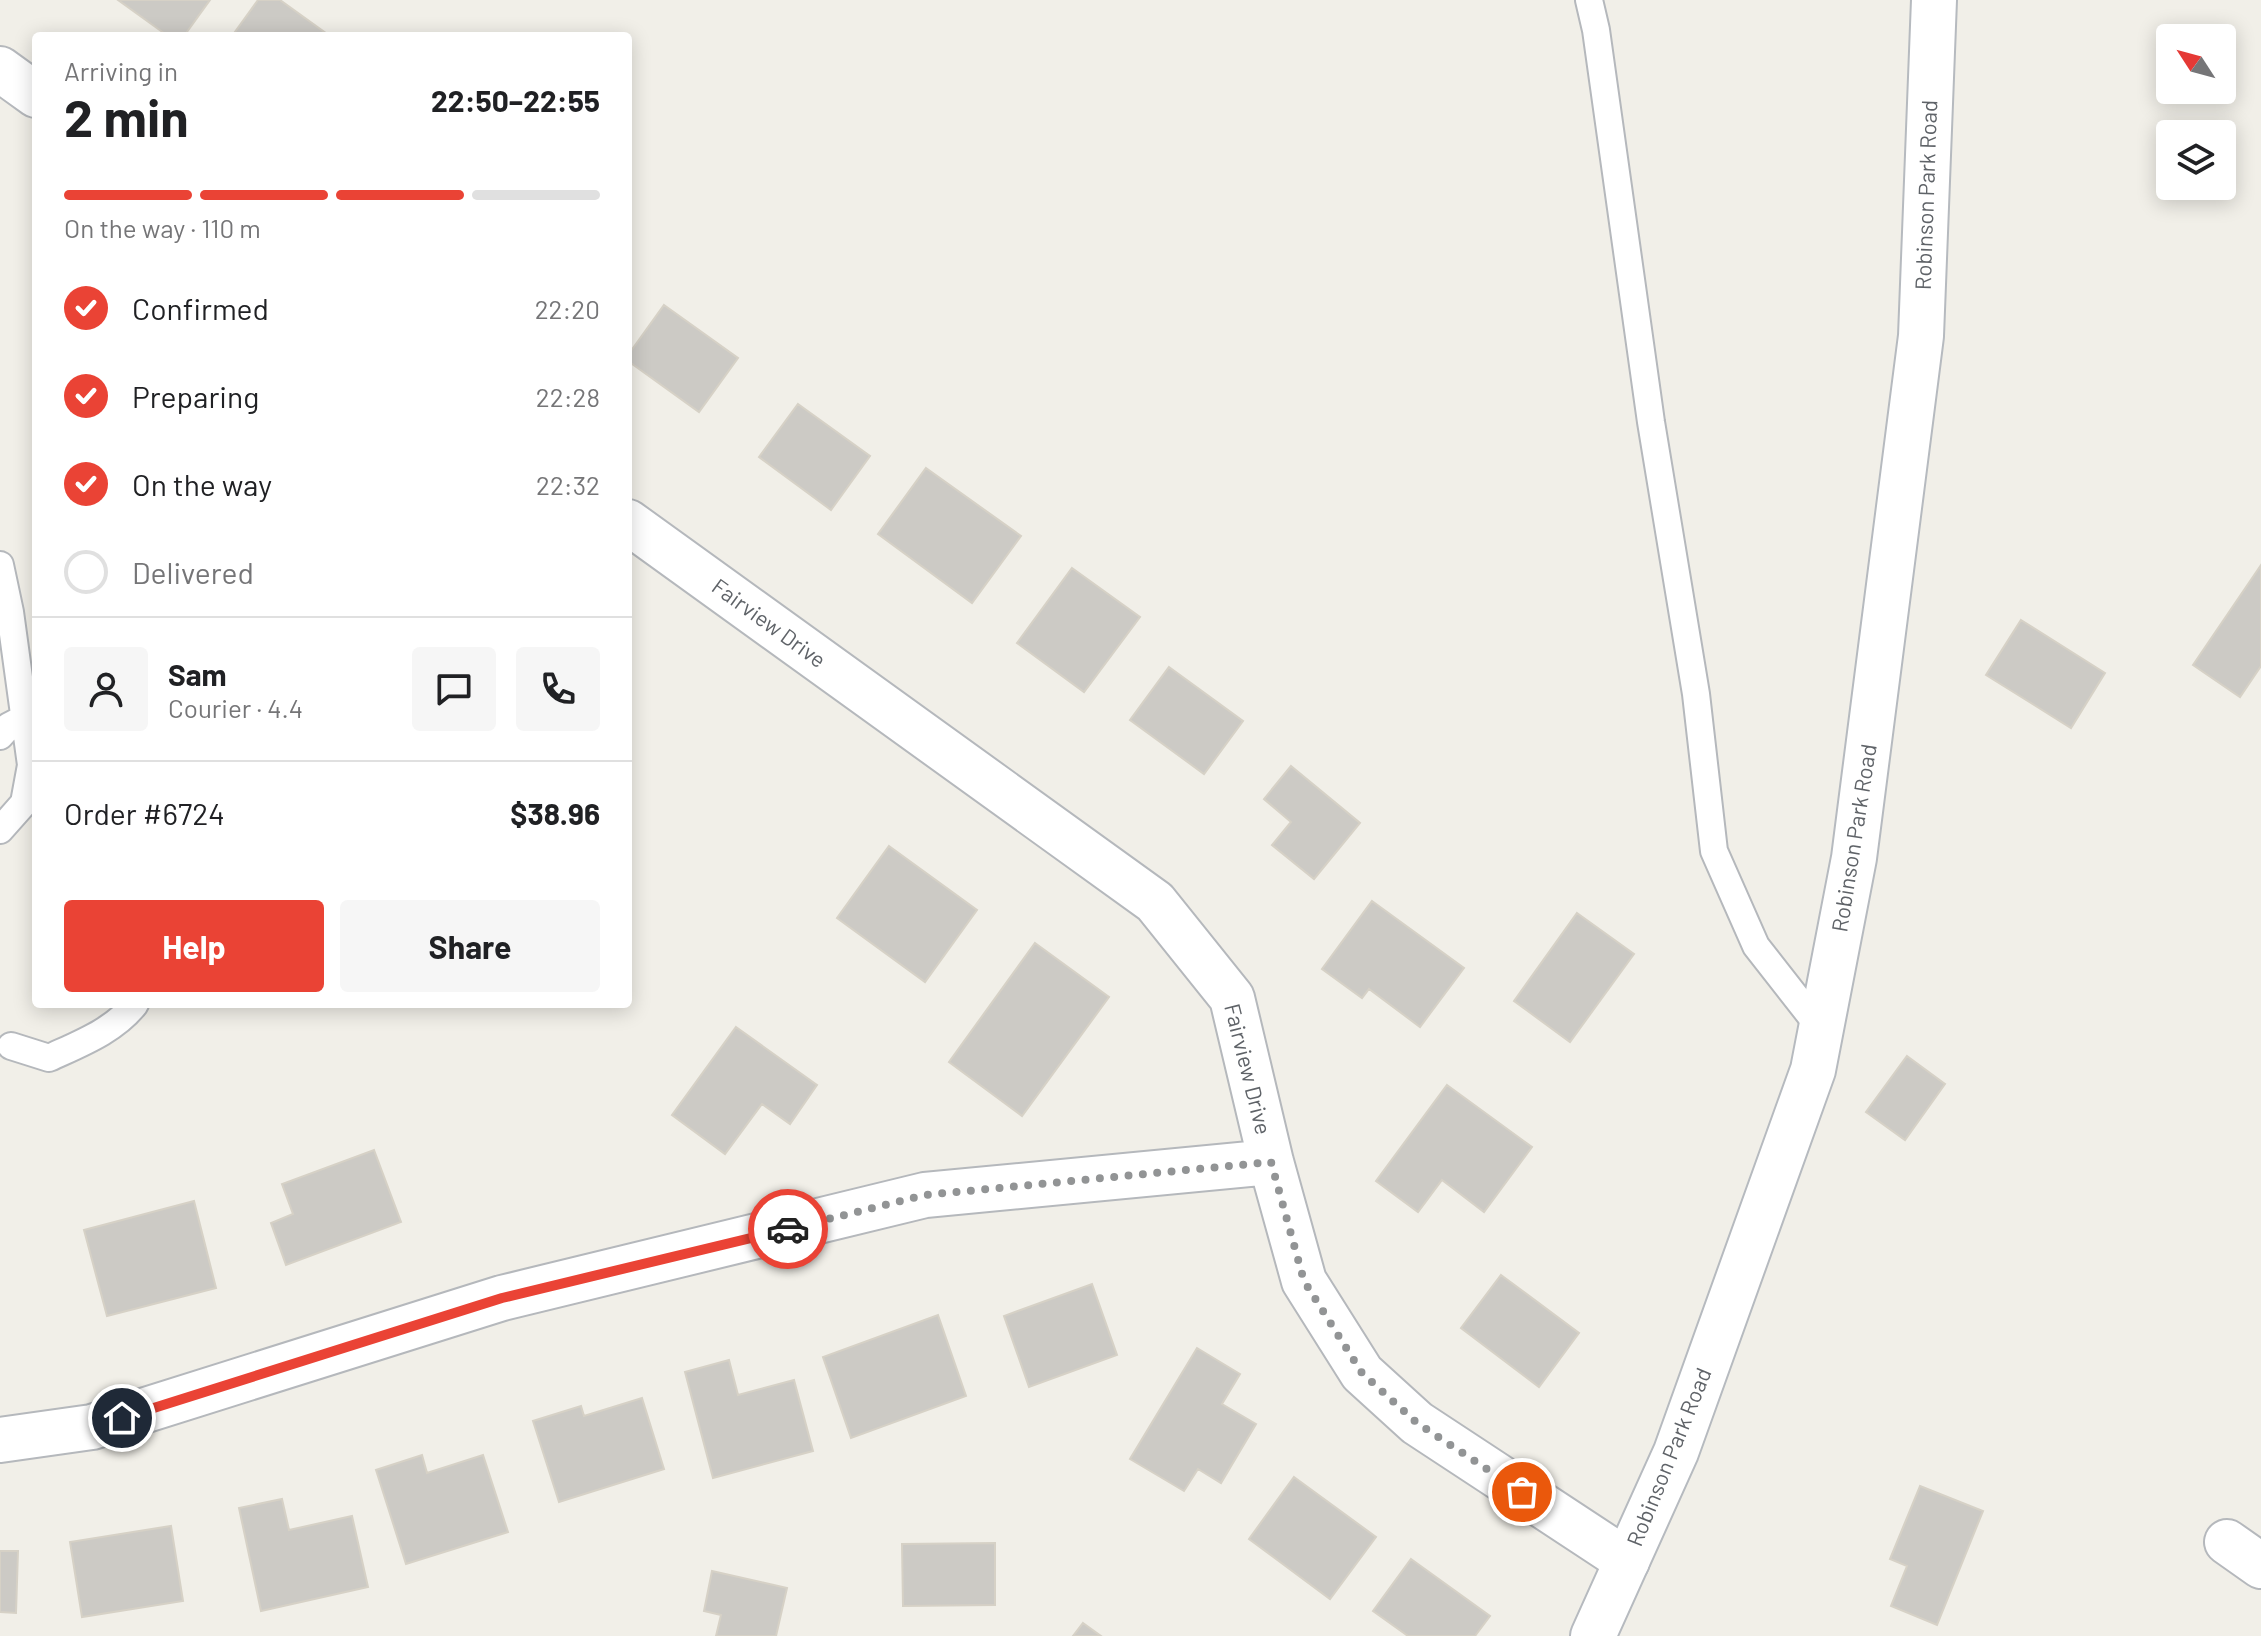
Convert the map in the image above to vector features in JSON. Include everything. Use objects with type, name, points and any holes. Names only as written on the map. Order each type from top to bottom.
[{"type":"street","name":"Robinson Park Road","points":[[1593,1636],[1676,1452],[1813,1070],[1854,858],[1921,336],[1934,0]]},
{"type":"street","points":[[0,69],[32,92]]},
{"type":"street","name":"Fairview Drive","points":[[632,525],[1155,902],[1232,998],[1271,1162],[1304,1281],[1362,1373],[1417,1423],[1627,1561]]},
{"type":"street","points":[[0,1440],[92,1427],[502,1298],[925,1195],[1271,1162]]},
{"type":"lane","points":[[1589,0],[1596,30],[1651,422],[1696,694],[1714,851],[1756,946],[1821,1029]]},
{"type":"lane","points":[[0,565],[5,612],[30,715],[31,765],[24,803],[0,830]]},
{"type":"lane","points":[[5,612],[32,613]]},
{"type":"lane","points":[[0,736],[9,726],[30,715]]},
{"type":"lane","points":[[11,1046],[49,1058],[96,1036],[132,1008]]},
{"type":"building","points":[[118,0],[210,0],[187,32],[162,32]]},
{"type":"building","points":[[258,0],[280,0],[324,32],[235,32]]},
{"type":"building","points":[[664,305],[738,358],[699,412],[632,364],[632,349]]},
{"type":"building","points":[[798,404],[870,456],[831,510],[759,457]]},
{"type":"building","points":[[926,468],[1021,536],[972,603],[878,534]]},
{"type":"building","points":[[2261,565],[2261,666],[2240,697],[2193,665]]},
{"type":"building","points":[[1072,568],[1140,617],[1084,692],[1017,643]]},
{"type":"building","points":[[2021,620],[2105,673],[2071,728],[1986,675]]},
{"type":"building","points":[[1169,667],[1243,721],[1204,774],[1130,720]]},
{"type":"building","points":[[1291,766],[1360,823],[1314,879],[1272,845],[1291,822],[1264,799]]},
{"type":"building","points":[[889,846],[977,910],[925,982],[837,918]]},
{"type":"building","points":[[1372,901],[1464,968],[1420,1027],[1369,989],[1362,998],[1322,969]]},
{"type":"building","points":[[1577,913],[1634,954],[1570,1042],[1514,1001]]},
{"type":"building","points":[[1035,943],[1109,997],[1022,1116],[949,1062]]},
{"type":"building","points":[[736,1027],[817,1085],[790,1124],[762,1104],[725,1154],[672,1115]]},
{"type":"building","points":[[1907,1056],[1945,1084],[1905,1140],[1866,1112]]},
{"type":"building","points":[[1447,1085],[1532,1147],[1484,1212],[1442,1180],[1418,1212],[1376,1181]]},
{"type":"building","points":[[374,1150],[401,1222],[286,1265],[271,1223],[293,1214],[282,1184]]},
{"type":"building","points":[[194,1201],[216,1288],[107,1316],[84,1230]]},
{"type":"building","points":[[1501,1275],[1579,1333],[1539,1387],[1461,1328]]},
{"type":"building","points":[[1092,1284],[1117,1355],[1029,1387],[1004,1316]]},
{"type":"building","points":[[938,1315],[966,1396],[851,1438],[823,1357]]},
{"type":"building","points":[[1197,1348],[1240,1374],[1222,1404],[1256,1424],[1221,1483],[1198,1469],[1184,1491],[1130,1459]]},
{"type":"building","points":[[729,1360],[738,1395],[794,1380],[813,1451],[713,1478],[685,1372]]},
{"type":"building","points":[[642,1398],[664,1469],[559,1502],[533,1421],[581,1406],[584,1416]]},
{"type":"building","points":[[422,1455],[427,1473],[483,1455],[508,1532],[406,1564],[376,1470]]},
{"type":"building","points":[[1294,1477],[1376,1537],[1330,1599],[1249,1539]]},
{"type":"building","points":[[1920,1486],[1983,1511],[1937,1625],[1891,1606],[1907,1566],[1890,1559]]},
{"type":"building","points":[[282,1499],[289,1530],[352,1516],[368,1587],[261,1611],[239,1508]]},
{"type":"building","points":[[171,1526],[183,1601],[82,1617],[70,1542]]},
{"type":"building","points":[[995,1543],[995,1605],[903,1606],[902,1544]]},
{"type":"building","points":[[0,1551],[18,1551],[16,1613],[0,1612]]},
{"type":"building","points":[[1411,1559],[1490,1616],[1475,1636],[1408,1636],[1373,1611]]},
{"type":"building","points":[[712,1571],[787,1588],[776,1636],[716,1636],[721,1615],[704,1611]]},
{"type":"building","points":[[1083,1623],[1101,1636],[1073,1636]]},
{"type":"way so far","points":[[788,1229],[925,1195],[1271,1162],[1304,1281],[1362,1373],[1417,1423],[1522,1492]]},
{"type":"route","points":[[122,1418],[502,1298],[788,1229]]}]
